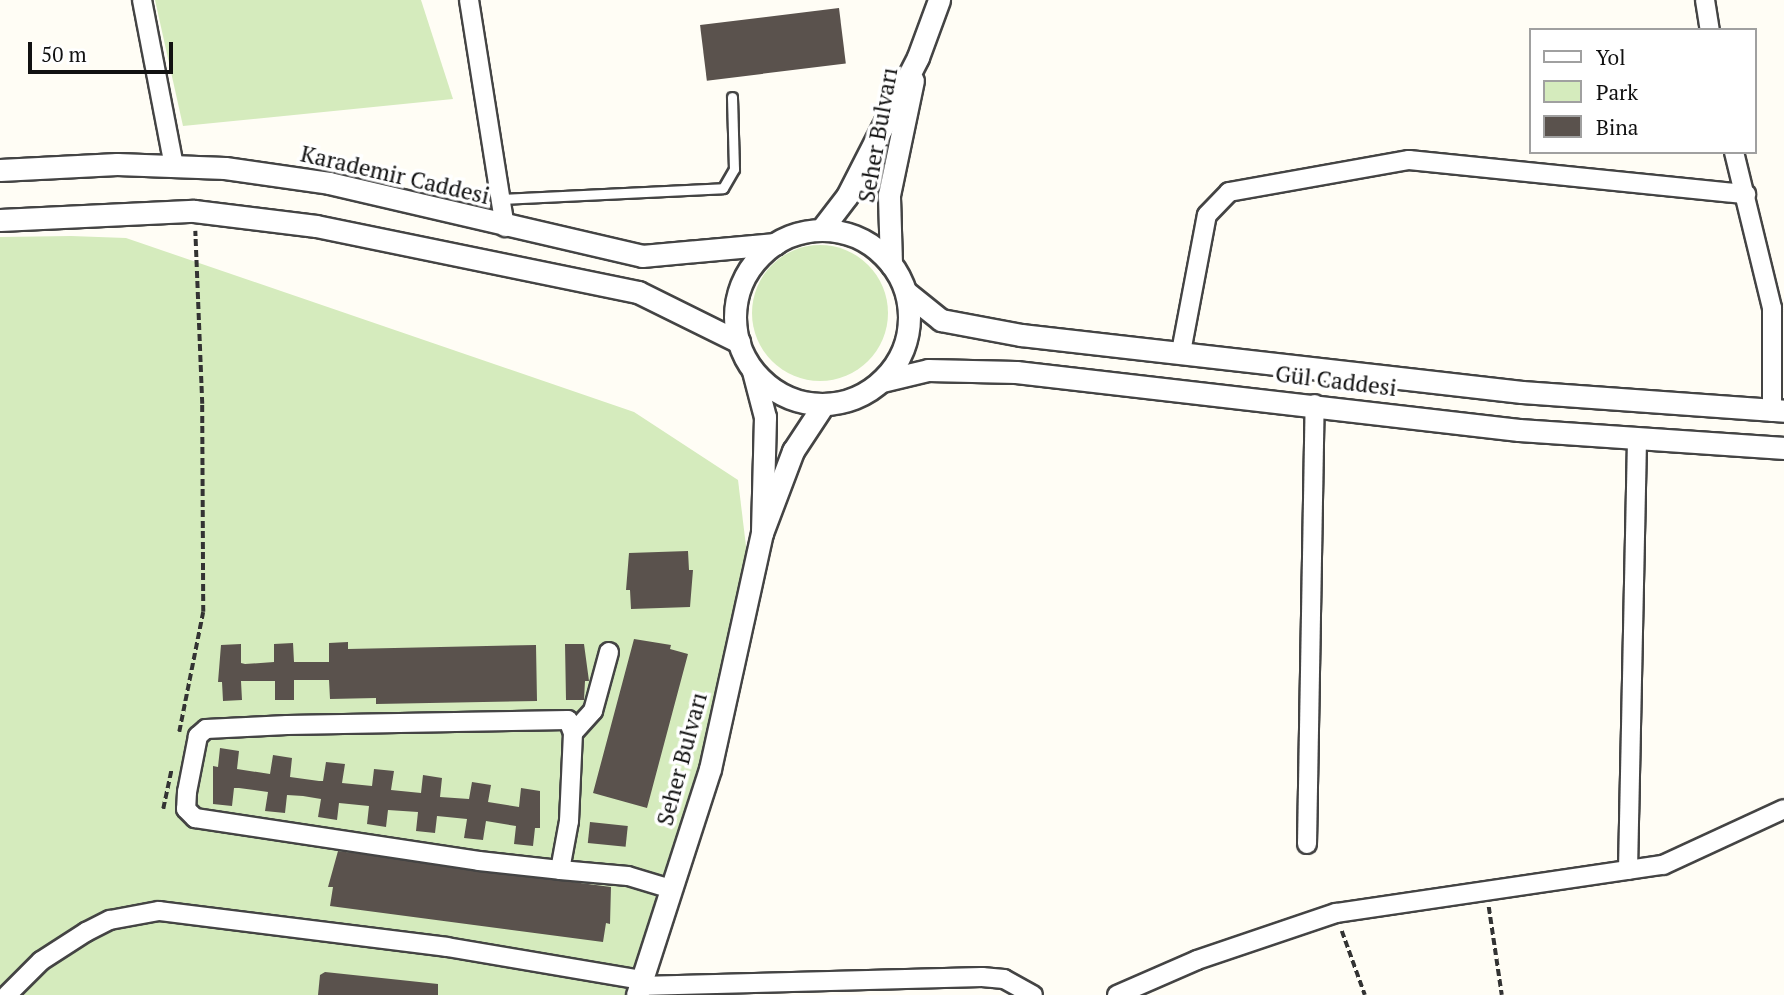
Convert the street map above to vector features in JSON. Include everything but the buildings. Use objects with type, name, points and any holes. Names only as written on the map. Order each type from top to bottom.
[{"type":"street","points":[[142,0],[173,166]]},
{"type":"street","points":[[469,0],[505,227]]},
{"type":"street","name":"Seher Bulvarı","points":[[821,230],[847,196],[918,57],[939,0]]},
{"type":"street","points":[[1705,0],[1710,28]]},
{"type":"street","name":"Seher Bulvarı","points":[[891,264],[889,195],[918,57]]},
{"type":"street","points":[[1735,154],[1772,308],[1778,411]]},
{"type":"street","points":[[1181,352],[1208,215],[1229,192],[1409,160],[1746,194]]},
{"type":"street","name":"Karademir Caddesi","points":[[0,170],[173,166],[225,168],[329,183],[505,227],[642,256],[775,244]]},
{"type":"street","points":[[0,219],[194,211],[316,226],[638,292],[739,342]]},
{"type":"street","points":[[821,230],[867,242],[891,264],[906,292],[907,340],[882,381],[855,398],[824,404],[792,399],[753,371],[739,342],[735,311],[743,280],[775,244],[821,230]]},
{"type":"street","name":"Gül Caddesi","points":[[906,292],[941,320],[1021,335],[1522,392],[1778,411]]},
{"type":"street","name":"Gül Caddesi","points":[[882,381],[928,370],[1016,372],[1637,439],[1784,448]]},
{"type":"street","name":"Seher Bulvarı","points":[[753,371],[765,417],[762,533]]},
{"type":"street","name":"Seher Bulvarı","points":[[640,987],[710,769],[762,533],[793,451],[824,404]]},
{"type":"street","points":[[1307,845],[1315,404]]},
{"type":"street","points":[[1628,870],[1637,439]]},
{"type":"street","points":[[573,733],[593,711],[608,652]]},
{"type":"street","points":[[560,870],[569,821],[573,733],[568,720],[549,718],[206,729],[198,736],[186,809],[195,818],[560,870],[628,876],[671,889]]},
{"type":"street","points":[[1118,995],[1197,960],[1336,913],[1663,865],[1784,809]]},
{"type":"street","points":[[7,995],[41,961],[86,932],[110,920],[159,911],[434,945],[640,987],[775,989],[982,977],[1004,979],[1033,995]]},
{"type":"lane","points":[[501,199],[723,188],[733,176],[732,97]]},
{"type":"path","points":[[176,743],[203,612],[202,404],[194,211]]},
{"type":"path","points":[[163,809],[173,757]]},
{"type":"path","points":[[1486,891],[1502,995]]},
{"type":"path","points":[[1336,913],[1365,995]]},
{"type":"green space","points":[[155,0],[421,0],[453,99],[183,126]]},
{"type":"green space","points":[[0,237],[126,238],[634,412],[738,480],[749,571],[732,658],[637,995],[0,995]]},
{"type":"green space","points":[[820,245],[846,250],[868,265],[883,287],[888,313],[883,339],[868,361],[846,376],[820,381],[794,376],[772,361],[757,339],[752,313],[757,287],[772,265],[794,250]]}]
